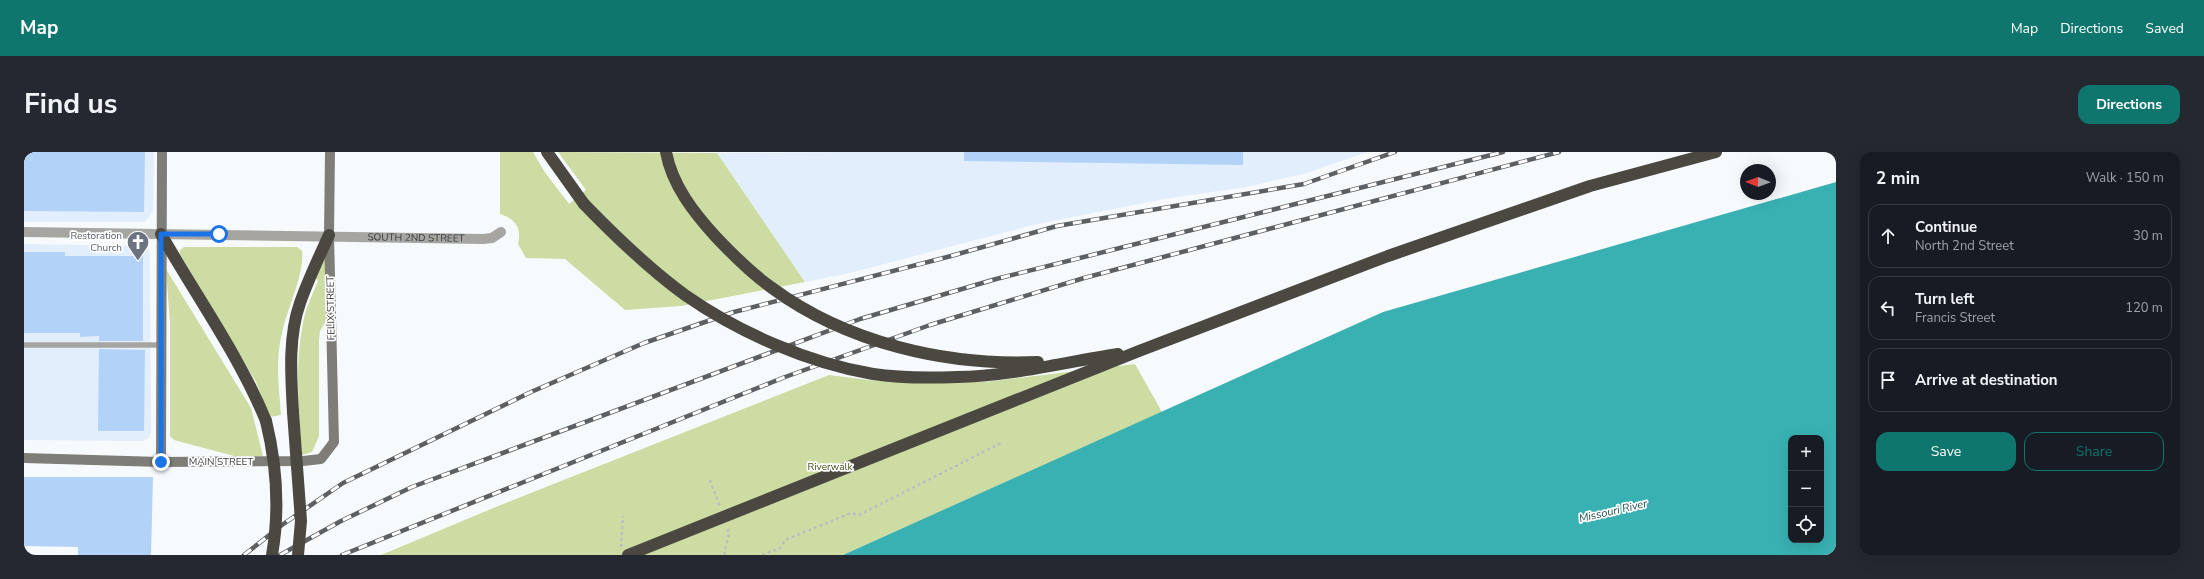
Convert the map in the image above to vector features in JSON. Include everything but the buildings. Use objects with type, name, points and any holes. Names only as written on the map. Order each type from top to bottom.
[{"type":"highway","points":[[547,152],[584,204],[612,233],[650,267],[684,294],[707,309],[764,339],[799,354],[873,374],[958,377],[1016,372],[1139,351]]},
{"type":"highway","points":[[666,152],[669,166],[684,195],[702,221],[748,269],[772,288],[799,305],[856,332],[930,356],[978,362],[1021,363],[1089,360],[1165,341]]},
{"type":"highway","points":[[628,555],[1165,341],[1386,255],[1589,186],[1714,152]]},
{"type":"highway","points":[[846,469],[1139,351],[1396,253],[1590,186],[1714,152]]},
{"type":"highway","points":[[161,234],[220,332],[256,396],[266,421],[273,450],[277,486],[277,526],[272,555]]},
{"type":"highway","points":[[298,555],[301,521],[291,375],[294,329],[300,303],[329,235]]},
{"type":"main road","points":[[161,462],[162,152]]},
{"type":"main road","name":"FELIX STREET","points":[[321,459],[334,442],[329,235],[330,152]]},
{"type":"main road","name":"MAIN STREET","points":[[24,458],[161,462],[303,461],[321,459]]},
{"type":"street","name":"SOUTH 2ND STREET","points":[[24,232],[329,235],[483,239],[492,238],[501,232]]},
{"type":"lane","points":[[24,345],[161,345]]},
{"type":"path","points":[[762,555],[780,548],[785,540],[843,516],[851,513],[859,515],[1001,443]]},
{"type":"path","points":[[620,555],[623,516]]},
{"type":"shaded area","points":[[24,152],[154,152],[153,210],[144,222],[24,222]]},
{"type":"shaded area","points":[[1367,152],[1307,173],[1246,187],[1170,198],[1037,224],[850,273],[805,282],[717,153]]},
{"type":"shaded area","points":[[24,244],[144,246],[148,249],[150,253],[151,432],[149,438],[142,441],[24,440]]},
{"type":"green space","points":[[500,152],[533,152],[544,171],[569,204],[586,190],[558,152],[717,153],[805,282],[681,306],[625,310],[565,259],[526,258],[518,244],[519,233],[516,224],[510,218],[500,214]]},
{"type":"green space","points":[[184,247],[297,247],[302,251],[301,270],[284,323],[280,343],[278,374],[281,415],[270,417],[256,382],[180,254],[180,250]]},
{"type":"green space","points":[[326,250],[326,321],[320,331],[319,340],[319,436],[312,452],[302,455],[298,386],[299,352],[305,313],[318,281],[315,277]]},
{"type":"green space","points":[[166,269],[251,408],[263,456],[234,456],[174,440],[170,436],[170,323]]},
{"type":"green space","name":"Riverwalk","points":[[1135,364],[1162,412],[843,555],[381,555],[503,504],[829,375],[877,381],[984,382]]},
{"type":"water","name":"Missouri River","points":[[1836,182],[1836,555],[843,555],[1383,312]]},
{"type":"railway","points":[[244,555],[282,525],[343,483],[531,392],[644,343],[734,312],[951,256],[1057,226],[1304,184],[1395,152]]},
{"type":"railway","points":[[280,555],[341,521],[412,487],[860,319],[996,279],[1503,152]]},
{"type":"railway","points":[[342,555],[785,377],[930,325],[1084,278],[1559,152]]},
{"type":"place","name":"Restoration Church","points":[[138,262]]},
{"type":"route","points":[[161,462],[161,234],[219,234]]}]
